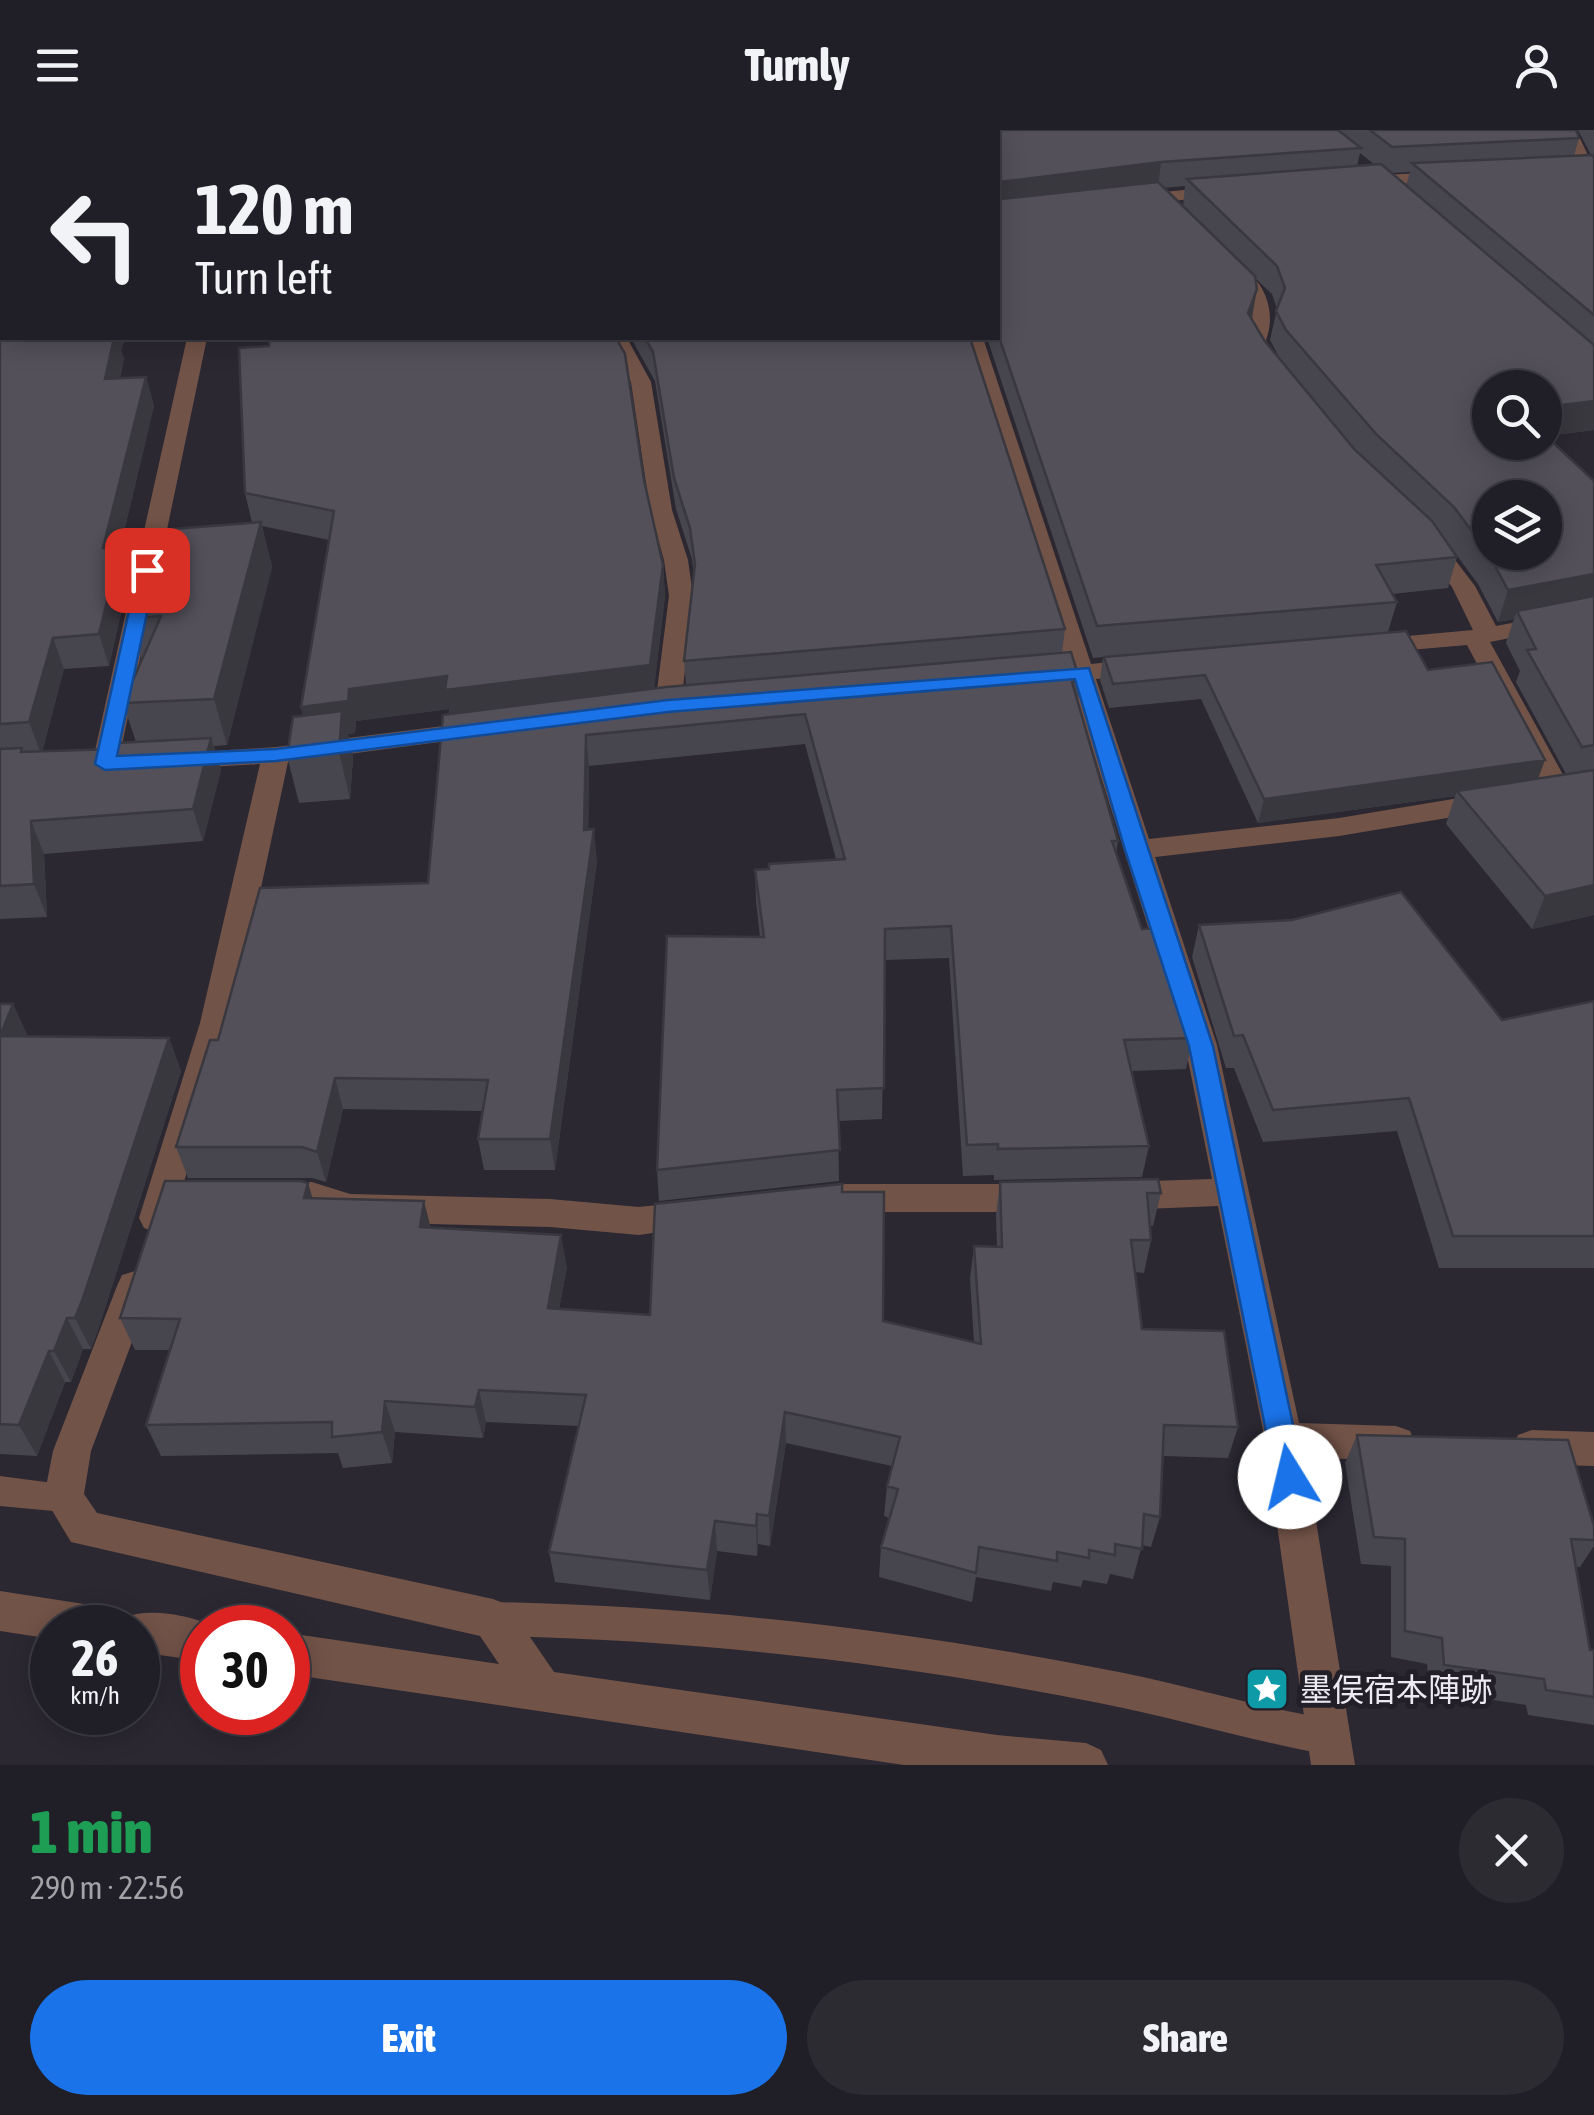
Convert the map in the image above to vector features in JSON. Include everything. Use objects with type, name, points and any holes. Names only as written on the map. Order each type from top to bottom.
[{"type":"street","points":[[1568,130],[1591,175],[1569,174]]},
{"type":"street","points":[[1352,160],[1406,204]]},
{"type":"street","points":[[1339,182],[1473,176]]},
{"type":"street","points":[[1112,202],[1246,190]]},
{"type":"street","points":[[1158,197],[1184,223]]},
{"type":"street","points":[[1210,249],[1262,301],[1266,318],[1256,340],[1279,377]]},
{"type":"street","points":[[124,762],[197,340]]},
{"type":"street","points":[[618,340],[640,382],[658,494],[679,578],[681,596],[668,706]]},
{"type":"street","points":[[974,340],[1201,1046],[1284,1440],[1331,1751]]},
{"type":"street","points":[[1409,521],[1434,546],[1463,586],[1481,636],[1558,791]]},
{"type":"street","points":[[1342,650],[1481,636],[1594,614]]},
{"type":"street","points":[[1008,678],[1174,664]]},
{"type":"street","points":[[70,765],[276,755],[512,726]]},
{"type":"street","points":[[276,755],[182,1196],[120,1332],[72,1451],[64,1497],[85,1529],[493,1619],[542,1691]]},
{"type":"street","points":[[1136,850],[1339,827],[1594,788]]},
{"type":"street","points":[[808,1202],[864,1196],[1082,1197],[1232,1192]]},
{"type":"street","points":[[237,1196],[312,1196],[350,1208],[550,1213],[639,1221],[732,1211]]},
{"type":"street","points":[[1284,1440],[1439,1444]]},
{"type":"street","points":[[1497,1446],[1594,1449]]},
{"type":"street","points":[[0,1611],[30,1616]]},
{"type":"street","points":[[310,1657],[997,1757],[1086,1765]]},
{"type":"lane","points":[[0,1491],[64,1497]]},
{"type":"lane","points":[[493,1619],[699,1626],[845,1643],[1103,1686],[1259,1726],[1331,1751]]},
{"type":"building","points":[[1000,130],[1338,130],[1361,148],[1161,162],[1000,182]]},
{"type":"building","points":[[1370,130],[1576,130],[1579,138],[1392,147]]},
{"type":"building","points":[[1591,155],[1594,315],[1412,163]]},
{"type":"building","points":[[1381,164],[1594,345],[1594,401],[1562,405],[1562,370],[1472,370],[1472,460],[1562,460],[1562,451],[1594,481],[1594,574],[1508,590],[1497,570],[1562,570],[1562,480],[1472,480],[1472,531],[1454,507],[1377,435],[1286,330],[1276,311],[1285,288],[1277,266],[1187,179]]},
{"type":"building","points":[[1158,182],[1255,276],[1257,289],[1248,313],[1264,340],[1355,450],[1432,521],[1457,557],[1376,565],[1397,602],[1097,626],[1000,340],[1000,196],[1001,199]]},
{"type":"building","points":[[0,340],[114,340],[105,379],[146,377],[103,548],[120,547],[99,634],[53,638],[29,722],[0,724]]},
{"type":"building","points":[[270,340],[617,340],[625,354],[644,480],[663,565],[650,665],[445,690],[447,676],[349,689],[348,701],[301,707],[334,511],[245,493],[239,348],[269,346]]},
{"type":"building","points":[[646,340],[971,340],[1065,629],[684,661],[695,564],[690,528],[674,478],[653,352]]},
{"type":"building","points":[[261,522],[214,699],[123,703],[161,616],[128,618],[148,531]]},
{"type":"building","points":[[1594,596],[1594,745],[1582,747],[1527,650],[1536,649],[1517,611]]},
{"type":"building","points":[[1406,631],[1428,670],[1492,662],[1545,760],[1264,799],[1205,675],[1113,684],[1104,657]]},
{"type":"building","points":[[1071,652],[1080,681],[1072,682],[1118,841],[1112,841],[1142,929],[1160,928],[1193,1038],[1124,1040],[1149,1146],[998,1149],[998,1144],[967,1145],[951,926],[885,929],[884,1088],[837,1090],[840,1150],[657,1170],[667,936],[764,937],[755,870],[769,869],[769,864],[845,859],[805,714],[586,735],[584,830],[594,829],[550,1139],[478,1139],[488,1080],[335,1078],[317,1152],[302,1147],[176,1147],[210,1040],[218,1040],[260,888],[428,883],[443,715],[666,687]]},
{"type":"building","points":[[342,711],[339,752],[287,756],[293,717]]},
{"type":"building","points":[[211,738],[193,809],[31,821],[34,884],[0,886],[0,749],[114,749],[117,743]]},
{"type":"building","points":[[1594,770],[1594,885],[1545,896],[1457,791]]},
{"type":"building","points":[[1401,892],[1502,1020],[1594,1001],[1594,1236],[1453,1236],[1409,1098],[1273,1110],[1243,1035],[1234,1036],[1199,925],[1292,920]]},
{"type":"building","points":[[0,1004],[13,1004],[0,1036]]},
{"type":"building","points":[[0,1036],[169,1038],[83,1298],[75,1318],[67,1318],[54,1351],[49,1351],[19,1425],[0,1424]]},
{"type":"building","points":[[1158,1179],[1161,1193],[1147,1193],[1151,1240],[1131,1240],[1142,1329],[1224,1331],[1238,1427],[1164,1425],[1160,1517],[1144,1514],[1142,1549],[1115,1544],[1115,1555],[1089,1550],[1089,1558],[1057,1552],[1057,1561],[979,1547],[976,1573],[881,1547],[898,1489],[887,1486],[900,1437],[785,1412],[769,1516],[757,1514],[756,1526],[715,1521],[707,1570],[549,1552],[586,1395],[479,1390],[475,1407],[385,1401],[382,1432],[332,1437],[332,1422],[146,1425],[180,1319],[120,1318],[165,1181],[301,1181],[308,1183],[304,1198],[424,1201],[420,1227],[561,1235],[548,1308],[650,1315],[655,1204],[842,1184],[842,1192],[884,1192],[883,1321],[981,1344],[974,1246],[1002,1247],[1000,1182]]},
{"type":"building","points":[[1357,1435],[1568,1440],[1594,1526],[1594,1540],[1571,1539],[1590,1650],[1594,1650],[1594,1697],[1546,1690],[1544,1679],[1444,1665],[1442,1638],[1405,1631],[1405,1539],[1374,1537]]},
{"type":"place","name":"墨俣宿本陣跡","points":[[1267,1689]]},
{"type":"route","points":[[147,570],[105,764],[276,755],[668,706],[1082,672],[1201,1046],[1290,1477]]}]
